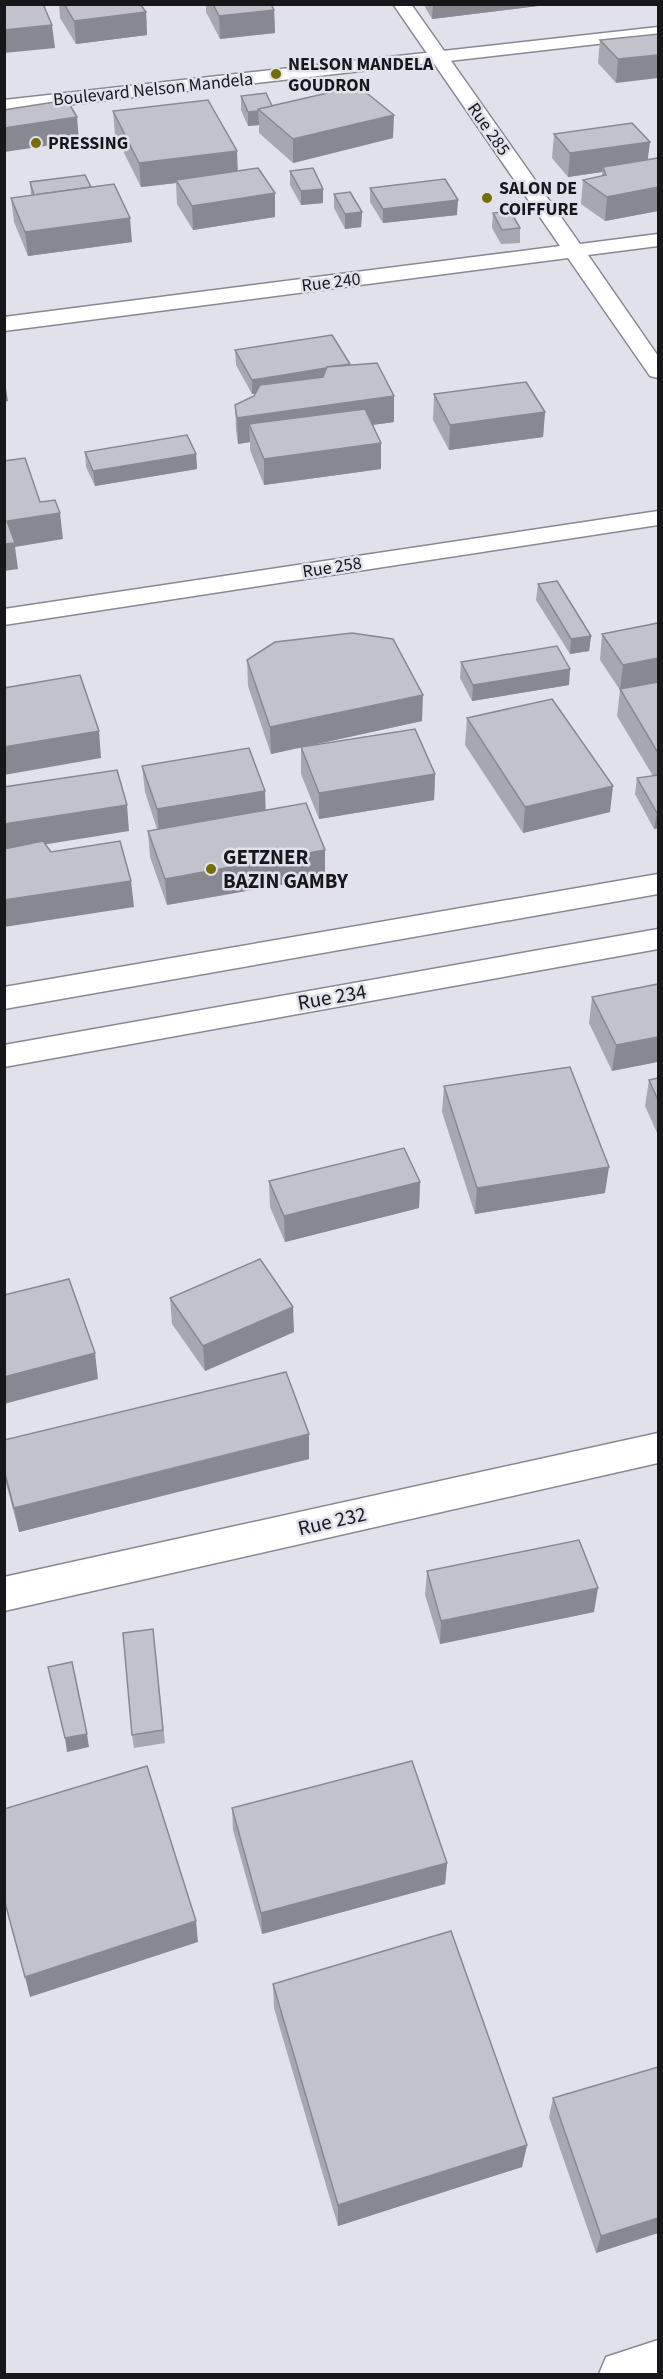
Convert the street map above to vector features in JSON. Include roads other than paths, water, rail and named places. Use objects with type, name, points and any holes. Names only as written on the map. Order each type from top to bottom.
[{"type":"street","name":"Rue 285","points":[[402,4],[658,371]]},
{"type":"street","name":"Boulevard Nelson Mandela","points":[[4,106],[658,32]]},
{"type":"street","name":"Rue 240","points":[[4,324],[658,240]]},
{"type":"street","name":"Rue 258","points":[[4,617],[658,518]]},
{"type":"street","points":[[4,998],[658,884]]},
{"type":"street","name":"Rue 234","points":[[4,1056],[658,939]]},
{"type":"street","name":"Rue 232","points":[[4,1594],[658,1448]]},
{"type":"street","points":[[623,2374],[658,2364]]},
{"type":"place","name":"NELSON MANDELA GOUDRON","points":[[276,74]]},
{"type":"place","name":"PRESSING","points":[[36,143]]},
{"type":"place","name":"SALON DE COIFFURE","points":[[487,198]]},
{"type":"place","name":"GETZNER BAZIN GAMBY","points":[[211,869]]}]
